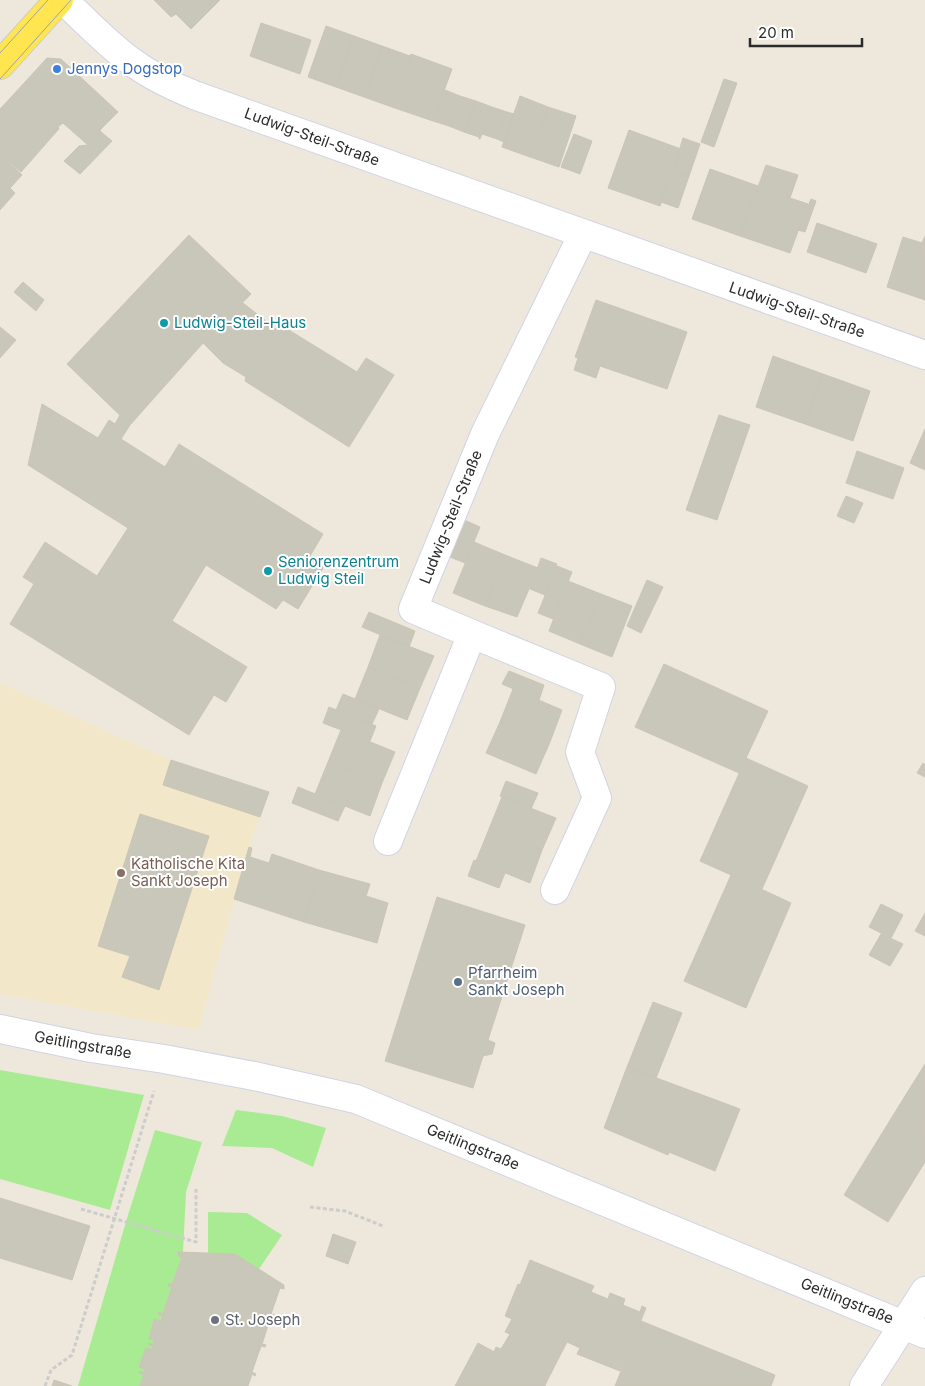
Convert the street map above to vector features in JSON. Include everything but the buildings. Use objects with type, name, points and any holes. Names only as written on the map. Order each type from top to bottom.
[{"type":"main road","points":[[0,65],[59,0]]},
{"type":"street","name":"Ludwig-Steil-Straße","points":[[63,0],[111,46],[133,63],[173,86],[226,107],[925,355]]},
{"type":"street","name":"Ludwig-Steil-Straße","points":[[555,890],[597,798],[580,752],[601,687],[414,609],[486,434],[583,234]]},
{"type":"street","points":[[388,841],[472,634]]},
{"type":"street","name":"Geitlingstraße","points":[[0,1029],[91,1048],[164,1059],[254,1076],[356,1099],[914,1330]]},
{"type":"street","points":[[864,1386],[914,1330],[925,1291]]},
{"type":"path","points":[[46,1386],[51,1370],[72,1355],[164,1059]]},
{"type":"path","points":[[80,1209],[196,1242],[196,1189]]},
{"type":"path","points":[[310,1207],[345,1211],[383,1226]]},
{"type":"shaded area","name":"Katholische Kita Sankt Joseph","points":[[0,683],[171,760],[269,792],[249,847],[199,1030],[0,994]]},
{"type":"green space","points":[[0,1070],[144,1095],[110,1210],[0,1179]]},
{"type":"green space","points":[[236,1110],[282,1116],[326,1128],[313,1167],[272,1148],[222,1146]]},
{"type":"green space","points":[[155,1130],[202,1142],[186,1192],[183,1252],[178,1253],[178,1256],[182,1257],[172,1285],[169,1283],[168,1285],[172,1287],[163,1314],[159,1312],[163,1316],[161,1321],[154,1319],[149,1338],[154,1340],[153,1344],[150,1343],[149,1345],[153,1346],[152,1350],[146,1348],[140,1367],[145,1369],[144,1373],[140,1371],[139,1373],[144,1375],[140,1386],[78,1386],[128,1215]]},
{"type":"green space","points":[[208,1212],[247,1213],[282,1235],[259,1269],[235,1254],[208,1253]]},
{"type":"tram line","points":[[0,53],[48,0]]},
{"type":"tram line","points":[[0,79],[71,0]]},
{"type":"place","name":"Jennys Dogstop","points":[[57,69]]},
{"type":"place","name":"Ludwig-Steil-Haus","points":[[164,323]]},
{"type":"place","name":"Seniorenzentrum Ludwig Steil","points":[[268,571]]},
{"type":"place","name":"Katholische Kita Sankt Joseph","points":[[121,873]]},
{"type":"place","name":"Pfarrheim Sankt Joseph","points":[[458,982]]},
{"type":"place","name":"St. Joseph","points":[[215,1320]]}]
